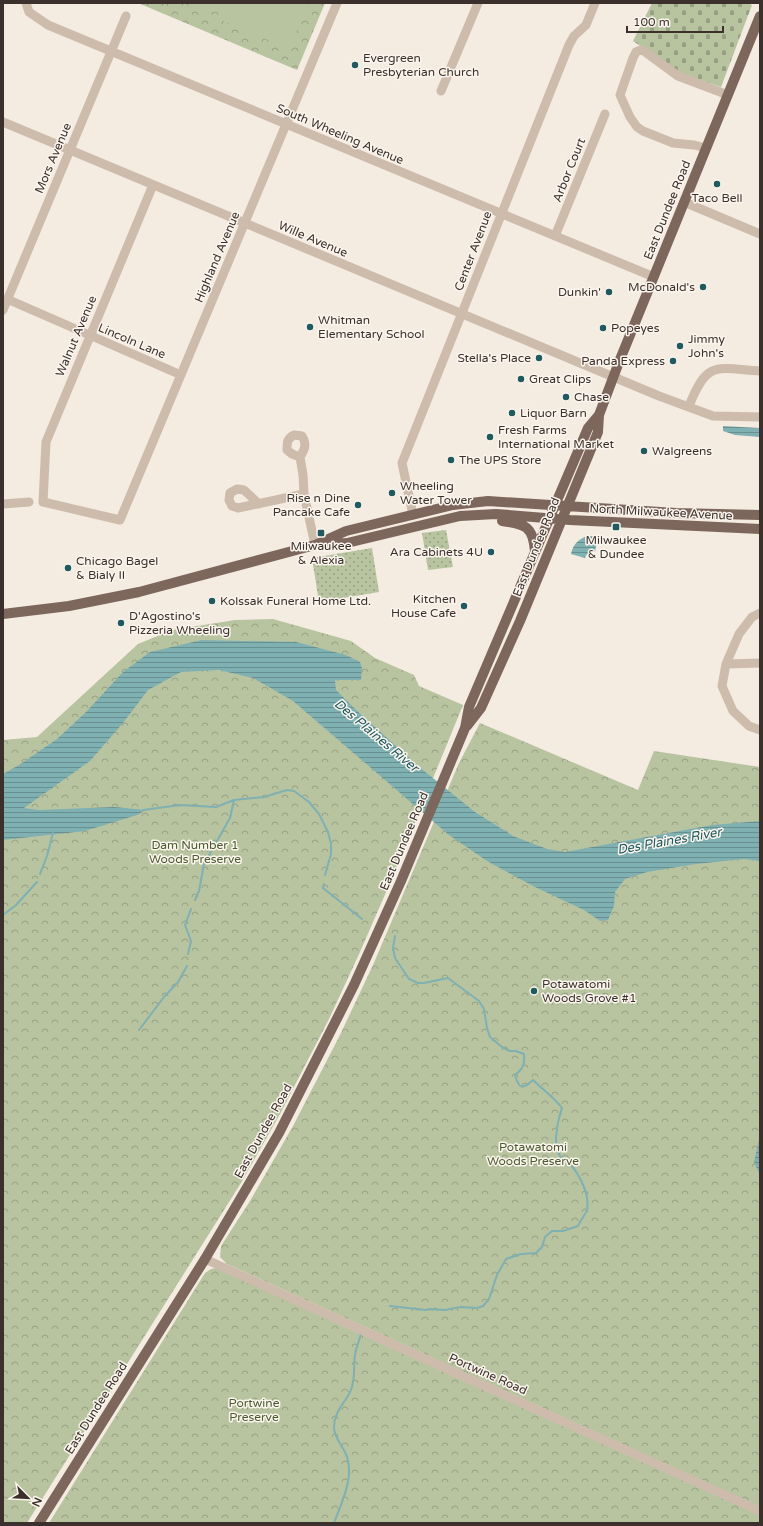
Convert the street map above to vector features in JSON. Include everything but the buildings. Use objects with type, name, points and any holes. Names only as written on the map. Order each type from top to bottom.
[{"type":"main road","name":"East Dundee Road","points":[[465,728],[481,708],[520,621],[568,506],[598,432],[599,415],[613,377],[760,16]]},
{"type":"main road","name":"East Dundee Road","points":[[39,1523],[205,1258],[280,1133],[351,992],[427,821],[465,728],[469,707],[535,551],[588,428],[599,415]]},
{"type":"main road","name":"North Milwaukee Avenue","points":[[315,545],[346,531],[453,505],[488,501],[689,514],[760,515]]},
{"type":"main road","name":"North Milwaukee Avenue","points":[[460,516],[496,514],[562,520],[760,529]]},
{"type":"main road","points":[[3,614],[104,600],[199,577],[315,545],[347,543],[460,516],[523,525],[530,530],[532,534],[535,551]]},
{"type":"street","name":"South Wheeling Avenue","points":[[26,3],[29,12],[48,25],[654,277]]},
{"type":"street","name":"Highland Avenue","points":[[120,520],[337,3]]},
{"type":"street","points":[[441,91],[478,3]]},
{"type":"street","name":"Center Avenue","points":[[413,515],[402,463],[500,213],[569,45],[574,36],[586,25],[595,3]]},
{"type":"street","name":"Mors Avenue","points":[[3,310],[126,16]]},
{"type":"street","points":[[706,148],[673,143],[643,130],[633,122],[620,95],[633,58],[636,52],[641,50],[644,51],[678,76],[728,95]]},
{"type":"street","name":"Arbor Court","points":[[555,236],[605,114]]},
{"type":"street","name":"Wille Avenue","points":[[3,122],[659,396],[713,416],[760,418]]},
{"type":"street","name":"Walnut Avenue","points":[[120,520],[43,502],[46,442],[152,185]]},
{"type":"street","points":[[684,202],[760,234]]},
{"type":"street","name":"Lincoln Lane","points":[[7,299],[181,375]]},
{"type":"street","points":[[689,406],[702,378],[709,372],[719,368],[760,371]]},
{"type":"street","points":[[300,457],[304,494],[315,545]]},
{"type":"street","points":[[259,504],[244,490],[237,489],[230,493],[229,500],[232,506],[238,508],[259,504],[304,494]]},
{"type":"street","points":[[3,504],[29,502]]},
{"type":"street","points":[[760,613],[752,616],[739,634],[726,664],[722,686],[733,711],[749,726],[760,730]]},
{"type":"street","points":[[726,664],[760,663]]},
{"type":"street","name":"Portwine Road","points":[[205,1258],[760,1511]]},
{"type":"green space","points":[[138,3],[325,3],[297,70]]},
{"type":"green space","points":[[201,3],[309,3],[289,49],[218,19],[220,12],[201,11]]},
{"type":"green space","points":[[652,3],[747,3],[752,5],[721,87],[679,73],[633,41]]},
{"type":"green space","points":[[446,530],[453,567],[428,570],[422,533]]},
{"type":"green space","points":[[372,548],[379,592],[319,602],[312,558]]},
{"type":"green space","name":"Dam Number 1 Woods Preserve","points":[[273,619],[351,641],[375,658],[414,675],[419,686],[463,705],[360,952],[329,1019],[280,1114],[241,1183],[27,1523],[3,1523],[3,740],[37,737],[138,644],[172,630],[235,620]]},
{"type":"green space","name":"Potawatomi Woods Preserve","points":[[480,723],[638,790],[654,751],[760,767],[760,1507],[227,1264],[220,1257],[221,1246],[250,1201],[293,1126],[340,1035],[373,965],[459,763]]},
{"type":"green space","name":"Portwine Preserve","points":[[217,1268],[760,1515],[760,1523],[49,1523],[205,1273],[211,1269]]},
{"type":"water","points":[[723,426],[760,428],[760,437],[735,435],[723,431]]},
{"type":"water","points":[[595,536],[595,552],[591,552],[586,555],[585,558],[571,554],[573,547],[577,542],[582,538]]},
{"type":"water","name":"Des Plaines River","points":[[202,640],[296,642],[346,655],[360,662],[362,668],[361,680],[335,680],[336,690],[418,766],[475,812],[513,836],[547,849],[565,852],[712,825],[760,821],[760,861],[744,859],[696,864],[647,872],[625,879],[615,892],[614,906],[608,920],[600,921],[584,910],[535,887],[487,861],[449,835],[293,701],[253,678],[219,670],[181,672],[148,690],[123,723],[90,761],[24,808],[39,810],[114,807],[146,810],[137,815],[85,831],[3,840],[3,774],[57,739],[86,712],[123,672],[150,652]]},
{"type":"water","points":[[760,1136],[760,1175],[754,1162]]},
{"type":"waterway","points":[[143,810],[180,805],[216,807],[234,800],[264,797],[287,790],[294,791],[309,802],[319,814],[328,832],[331,844],[331,854],[325,875]]},
{"type":"waterway","points":[[195,900],[199,891],[204,864],[230,818],[234,800]]},
{"type":"waterway","points":[[40,874],[47,856],[53,833]]},
{"type":"waterway","points":[[3,915],[16,905],[37,882]]},
{"type":"waterway","points":[[324,884],[323,888],[362,919]]},
{"type":"waterway","points":[[188,954],[191,941],[185,925],[191,909]]},
{"type":"waterway","points":[[390,1306],[426,1310],[445,1310],[461,1307],[477,1308],[483,1306],[489,1299],[497,1275],[506,1259],[521,1254],[536,1253],[542,1247],[545,1237],[552,1231],[563,1231],[578,1226],[587,1210],[588,1204],[586,1192],[581,1179],[569,1163],[560,1156],[556,1145],[556,1132],[562,1108],[533,1080],[524,1087],[521,1086],[516,1080],[515,1075],[523,1066],[524,1054],[516,1051],[510,1051],[502,1047],[490,1037],[484,1009],[479,1001],[448,978],[424,983],[418,983],[409,979],[395,958],[393,948],[395,936]]},
{"type":"waterway","points":[[139,1030],[164,997],[178,982],[187,966]]},
{"type":"waterway","points":[[334,1523],[347,1488],[349,1469],[345,1452],[335,1434],[334,1422],[337,1413],[351,1389],[355,1352],[361,1334]]},
{"type":"place","name":"Evergreen Presbyterian Church","points":[[355,65]]},
{"type":"place","name":"Taco Bell","points":[[717,184]]},
{"type":"place","name":"McDonald's","points":[[703,287]]},
{"type":"place","name":"Dunkin'","points":[[609,292]]},
{"type":"place","name":"Whitman Elementary School","points":[[310,327]]},
{"type":"place","name":"Popeyes","points":[[603,328]]},
{"type":"place","name":"Jimmy John's","points":[[680,346]]},
{"type":"place","name":"Stella's Place","points":[[539,358]]},
{"type":"place","name":"Panda Express","points":[[673,361]]},
{"type":"place","name":"Great Clips","points":[[521,379]]},
{"type":"place","name":"Chase","points":[[566,397]]},
{"type":"place","name":"Liquor Barn","points":[[512,413]]},
{"type":"place","name":"Fresh Farms International Market","points":[[490,437]]},
{"type":"place","name":"Walgreens","points":[[644,451]]},
{"type":"place","name":"The UPS Store","points":[[451,460]]},
{"type":"place","name":"Wheeling Water Tower","points":[[392,493]]},
{"type":"place","name":"Rise n Dine Pancake Cafe","points":[[358,505]]},
{"type":"place","name":"Milwaukee & Dundee","points":[[616,527]]},
{"type":"place","name":"Milwaukee & Alexia","points":[[321,533]]},
{"type":"place","name":"Ara Cabinets 4U","points":[[491,552]]},
{"type":"place","name":"Chicago Bagel & Bialy II","points":[[68,568]]},
{"type":"place","name":"Kolssak Funeral Home Ltd.","points":[[212,601]]},
{"type":"place","name":"Kitchen House Cafe","points":[[464,606]]},
{"type":"place","name":"D'Agostino's Pizzeria Wheeling","points":[[121,623]]},
{"type":"place","name":"Potawatomi Woods Grove #1","points":[[534,991]]}]
